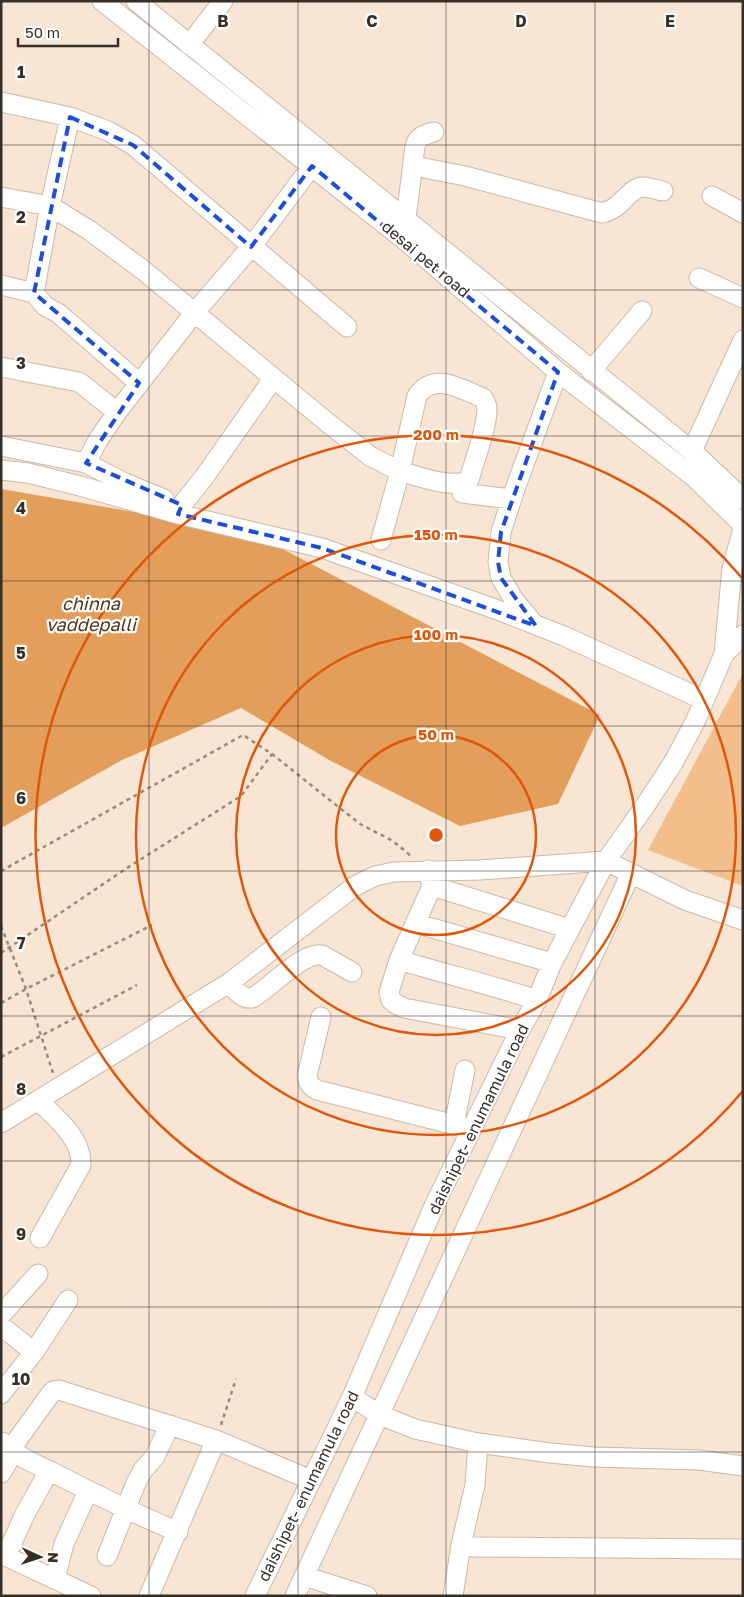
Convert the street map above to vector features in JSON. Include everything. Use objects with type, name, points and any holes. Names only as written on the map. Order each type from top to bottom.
[{"type":"street","name":"desai pet road","points":[[102,1],[406,241],[558,372],[694,478],[743,525]]},
{"type":"street","name":"desai pet road","points":[[136,1],[692,452],[743,499]]},
{"type":"street","points":[[189,45],[222,1]]},
{"type":"street","points":[[1,102],[70,117],[108,131],[133,145],[348,327]]},
{"type":"street","points":[[34,293],[50,206],[70,117]]},
{"type":"street","points":[[406,219],[415,146],[417,140],[422,136],[434,132]]},
{"type":"street","points":[[86,463],[98,440],[117,412],[195,312],[251,246],[312,166]]},
{"type":"street","points":[[414,166],[465,176],[602,212],[608,212],[618,206],[636,189],[642,187],[663,191]]},
{"type":"street","points":[[712,196],[743,213]]},
{"type":"street","points":[[1,197],[50,206],[96,236],[143,270],[273,379],[370,456],[400,471],[452,484],[463,484],[469,480],[487,409],[486,403],[482,398],[443,383],[432,384],[422,388],[417,396],[400,471],[381,540]]},
{"type":"street","points":[[699,278],[743,298]]},
{"type":"street","points":[[1,285],[34,293],[45,306],[64,318],[140,384]]},
{"type":"street","points":[[592,371],[642,310]]},
{"type":"street","points":[[692,452],[743,340]]},
{"type":"street","points":[[1,367],[80,382],[117,412]]},
{"type":"street","points":[[536,626],[514,600],[501,578],[498,562],[501,532],[511,499],[558,372]]},
{"type":"street","points":[[180,510],[273,379]]},
{"type":"street","points":[[1,446],[86,463],[180,510]]},
{"type":"street","points":[[1,470],[28,474],[180,510],[322,548],[495,609],[564,636],[704,700]]},
{"type":"street","points":[[462,493],[511,499]]},
{"type":"street","name":"daishipet- enumamula road","points":[[255,1596],[352,1398],[434,1206],[462,1127],[537,1000],[552,963],[606,861],[668,770],[694,722],[724,654],[732,568],[743,529]]},
{"type":"street","name":"daishipet- enumamula road","points":[[724,654],[743,635]]},
{"type":"street","points":[[430,878],[490,870],[606,861],[685,900],[743,920]]},
{"type":"street","points":[[1,1123],[45,1107],[58,1089],[229,983],[355,886],[375,876],[394,872],[430,878],[570,929]]},
{"type":"street","points":[[295,1596],[631,873]]},
{"type":"street","points":[[430,878],[389,992],[391,1000],[404,1008],[520,1030]]},
{"type":"street","points":[[415,923],[552,963]]},
{"type":"street","points":[[229,983],[242,996],[247,999],[252,998],[304,959],[318,954],[352,972]]},
{"type":"street","points":[[400,960],[449,975],[492,985],[537,1000]]},
{"type":"street","points":[[321,1017],[307,1076],[308,1083],[317,1090],[462,1127],[465,1070]]},
{"type":"street","points":[[40,1238],[81,1165],[79,1147],[45,1107]]},
{"type":"street","points":[[1,1315],[38,1274]]},
{"type":"street","points":[[1,1394],[34,1352],[68,1300]]},
{"type":"street","points":[[1,1326],[34,1352]]},
{"type":"street","points":[[1,1473],[8,1448],[53,1391],[59,1390],[216,1440],[311,1480]]},
{"type":"street","points":[[352,1398],[380,1416],[415,1429],[478,1443],[594,1458],[699,1460],[743,1466]]},
{"type":"street","points":[[107,1556],[136,1484],[143,1470],[154,1458],[170,1426]]},
{"type":"street","points":[[149,1596],[216,1440]]},
{"type":"street","points":[[453,1596],[461,1546],[476,1484],[478,1443]]},
{"type":"street","points":[[8,1448],[88,1491],[178,1532]]},
{"type":"street","points":[[49,1471],[3,1555],[91,1596]]},
{"type":"street","points":[[55,1579],[64,1544],[88,1491]]},
{"type":"street","points":[[461,1546],[743,1549]]},
{"type":"street","points":[[304,1576],[366,1596]]},
{"type":"path","points":[[1,871],[244,735],[272,754],[360,824],[394,841],[430,878]]},
{"type":"path","points":[[1,953],[127,868],[241,796],[272,754]]},
{"type":"path","points":[[1,1003],[152,925]]},
{"type":"path","points":[[1,926],[26,989],[58,1089]]},
{"type":"path","points":[[1,1057],[136,985]]},
{"type":"path","points":[[216,1440],[236,1379]]},
{"type":"highlighted area","points":[[70,117],[133,145],[251,247],[312,166],[558,372],[501,532],[498,562],[501,578],[536,626],[322,548],[178,514],[182,505],[86,463],[139,383],[34,293]]},
{"type":"shaded area","points":[[743,673],[743,886],[648,850]]},
{"type":"water","name":"chinna vaddepalli","points":[[1,489],[250,532],[600,715],[558,804],[460,826],[331,761],[241,708],[122,760],[1,828]]}]
